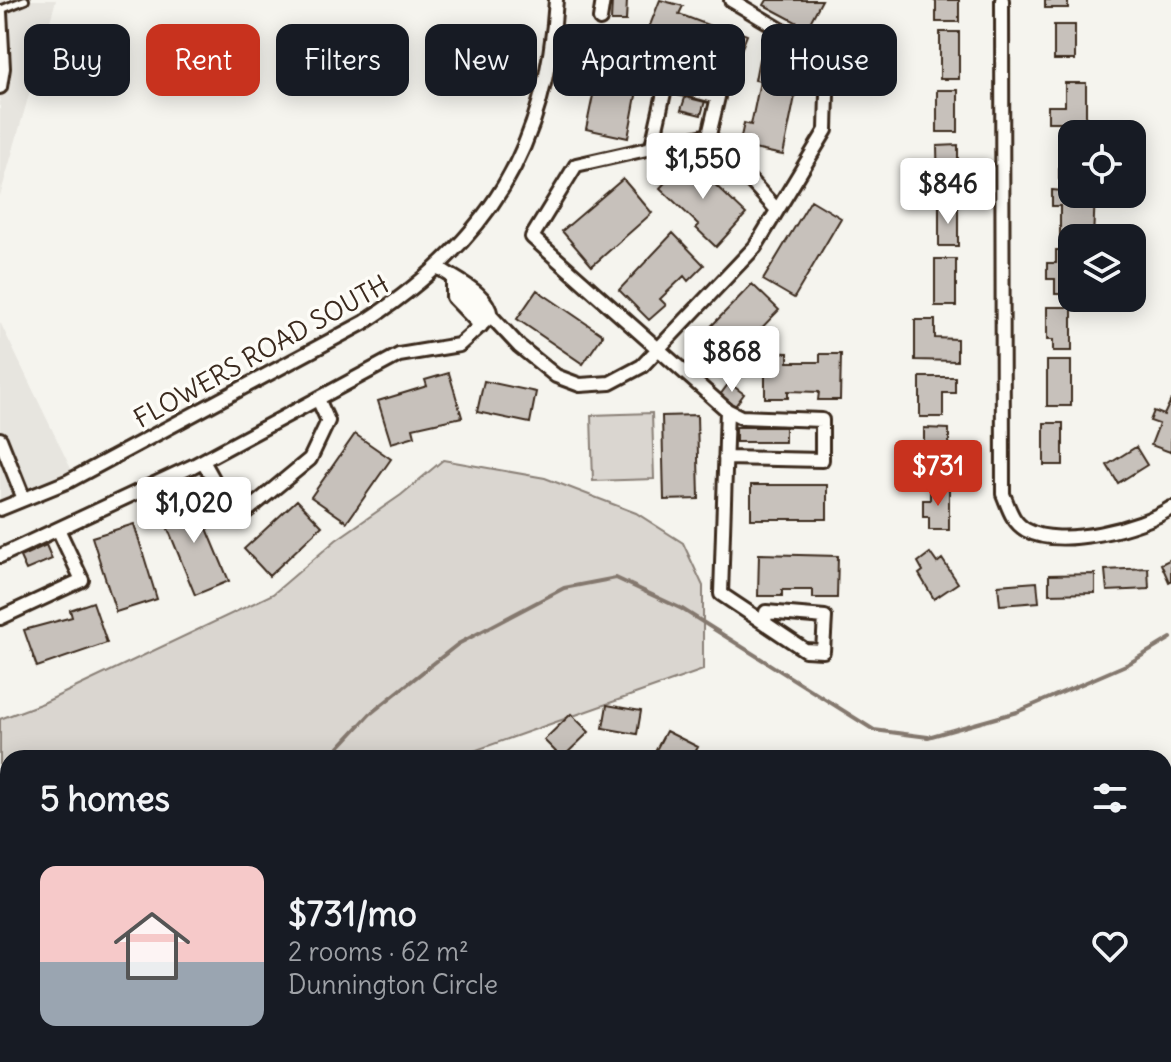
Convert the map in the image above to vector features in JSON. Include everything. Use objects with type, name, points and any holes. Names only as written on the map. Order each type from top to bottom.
[{"type":"street","name":"FLOWERS ROAD SOUTH","points":[[0,509],[141,444],[365,322],[408,294],[438,267],[489,210],[532,135],[550,65],[556,0]]},
{"type":"street","points":[[600,19],[603,0]]},
{"type":"street","points":[[438,267],[483,313],[491,316],[519,346],[556,376],[580,385],[610,383],[642,366],[755,247],[826,130],[828,58],[733,0]]},
{"type":"street","points":[[1002,0],[1003,494],[1013,519],[1027,531],[1045,536],[1130,528],[1171,508]]},
{"type":"street","points":[[0,11],[3,68],[0,87]]},
{"type":"street","points":[[652,146],[666,84],[718,97],[709,135]]},
{"type":"street","points":[[709,135],[777,210]]},
{"type":"street","points":[[709,135],[576,165],[532,237],[727,410],[741,417],[822,420],[822,460],[725,458]]},
{"type":"street","points":[[454,282],[453,297],[481,326]]},
{"type":"street","points":[[0,556],[203,461],[399,355],[459,345],[491,316]]},
{"type":"street","points":[[203,461],[236,520],[310,459],[328,421],[318,399]]},
{"type":"street","points":[[727,410],[721,594],[805,650],[823,651],[825,617],[766,612],[765,623]]},
{"type":"street","points":[[0,439],[24,499]]},
{"type":"street","points":[[0,618],[82,580],[58,529]]},
{"type":"lane","points":[[0,11],[25,0]]},
{"type":"shaded area","points":[[0,0],[56,0],[49,24],[24,24],[24,96],[29,96],[0,196]]},
{"type":"shaded area","points":[[0,322],[73,473],[0,507]]},
{"type":"shaded area","points":[[652,413],[654,479],[593,481],[591,415]]},
{"type":"shaded area","points":[[443,460],[545,478],[636,513],[683,543],[703,586],[703,670],[477,750],[0,750],[0,719],[43,703],[273,594],[336,540],[401,495]]},
{"type":"building","points":[[612,0],[627,0],[626,21],[611,21]]},
{"type":"building","points":[[660,0],[683,6],[679,14],[705,24],[651,24]]},
{"type":"building","points":[[767,0],[822,0],[809,24],[800,24],[764,5]]},
{"type":"building","points":[[933,0],[959,0],[959,22],[936,22],[936,2]]},
{"type":"building","points":[[1045,0],[1068,0],[1068,8],[1045,8]]},
{"type":"building","points":[[1054,25],[1075,25],[1075,60],[1054,60]]},
{"type":"building","points":[[940,32],[959,32],[959,79],[940,79]]},
{"type":"building","points":[[761,59],[761,96],[795,96],[783,155],[739,146],[744,123],[751,125],[760,81],[755,80]]},
{"type":"building","points":[[1065,83],[1086,83],[1086,120],[1048,122],[1048,106],[1065,106]]},
{"type":"building","points":[[937,90],[958,90],[958,132],[937,132]]},
{"type":"building","points":[[593,96],[636,96],[628,138],[586,129]]},
{"type":"building","points":[[686,96],[705,101],[701,115],[681,110]]},
{"type":"building","points":[[958,145],[958,190],[938,190],[937,146]]},
{"type":"building","points":[[690,156],[746,214],[716,247],[696,228],[699,225],[660,188]]},
{"type":"building","points":[[623,179],[652,213],[592,266],[562,231]]},
{"type":"building","points":[[1052,190],[1058,191],[1058,206],[1052,206]]},
{"type":"building","points":[[811,200],[841,218],[794,298],[763,280]]},
{"type":"building","points":[[939,205],[958,205],[958,246],[939,246]]},
{"type":"building","points":[[1060,208],[1094,208],[1094,224],[1060,224]]},
{"type":"building","points":[[673,233],[704,265],[688,281],[684,276],[660,299],[666,305],[649,320],[619,290]]},
{"type":"building","points":[[1058,250],[1058,294],[1055,294],[1055,279],[1047,279],[1047,263],[1056,263]]},
{"type":"building","points":[[935,259],[956,259],[956,306],[935,306]]},
{"type":"building","points":[[752,284],[779,310],[720,371],[693,345]]},
{"type":"building","points":[[537,290],[603,335],[583,364],[517,319]]},
{"type":"building","points":[[1047,307],[1058,307],[1058,312],[1072,312],[1072,351],[1053,351],[1053,340],[1047,340]]},
{"type":"building","points":[[915,320],[935,320],[935,338],[957,339],[957,361],[915,360]]},
{"type":"building","points":[[765,352],[788,353],[788,362],[820,362],[820,354],[841,354],[840,400],[818,400],[819,392],[788,391],[788,398],[765,398]]},
{"type":"building","points":[[1047,361],[1071,361],[1071,406],[1047,406]]},
{"type":"building","points":[[449,373],[462,417],[413,428],[415,436],[391,443],[378,401],[427,386],[425,380]]},
{"type":"building","points":[[920,377],[955,377],[955,393],[943,393],[943,417],[920,417]]},
{"type":"building","points":[[484,381],[536,392],[530,423],[477,412]]},
{"type":"building","points":[[729,383],[744,394],[735,406],[720,395]]},
{"type":"building","points":[[1171,400],[1170,452],[1151,445],[1159,424],[1150,421],[1154,411],[1164,415]]},
{"type":"building","points":[[697,415],[699,499],[664,500],[662,416]]},
{"type":"building","points":[[1044,423],[1063,423],[1063,465],[1044,465]]},
{"type":"building","points":[[736,427],[785,427],[785,442],[736,442]]},
{"type":"building","points":[[924,428],[949,429],[949,456],[955,456],[955,473],[929,473],[929,457],[924,457]]},
{"type":"building","points":[[355,434],[391,459],[347,522],[311,497]]},
{"type":"building","points":[[1136,447],[1147,465],[1118,483],[1107,465]]},
{"type":"building","points":[[751,485],[827,485],[827,519],[751,519]]},
{"type":"building","points":[[930,486],[949,486],[949,530],[929,530],[929,517],[923,517],[923,500],[930,500]]},
{"type":"building","points":[[193,495],[229,581],[195,595],[160,509]]},
{"type":"building","points":[[297,500],[322,526],[269,576],[244,549]]},
{"type":"building","points":[[134,524],[157,599],[116,612],[92,537]]},
{"type":"building","points":[[46,545],[52,559],[26,570],[20,557]]},
{"type":"building","points":[[930,553],[937,563],[942,559],[958,583],[934,599],[919,574],[923,571],[918,562]]},
{"type":"building","points":[[759,554],[838,556],[837,598],[813,598],[813,590],[782,590],[782,596],[758,596]]},
{"type":"building","points":[[1171,559],[1171,581],[1169,582],[1161,564]]},
{"type":"building","points":[[1148,568],[1149,589],[1107,591],[1105,570]]},
{"type":"building","points":[[1095,574],[1095,593],[1049,594],[1049,575]]},
{"type":"building","points":[[1037,582],[1039,602],[1000,605],[998,585]]},
{"type":"building","points":[[93,602],[107,643],[37,667],[24,630],[72,617],[70,610]]},
{"type":"building","points":[[607,705],[641,711],[637,734],[603,728]]},
{"type":"building","points":[[571,714],[589,732],[570,750],[554,750],[544,740]]},
{"type":"building","points":[[666,731],[698,747],[696,750],[656,750]]},
{"type":"waterway","points":[[336,750],[370,714],[458,644],[564,588],[616,578],[682,609],[874,730],[928,737],[1017,712],[1128,664],[1171,638]]}]
